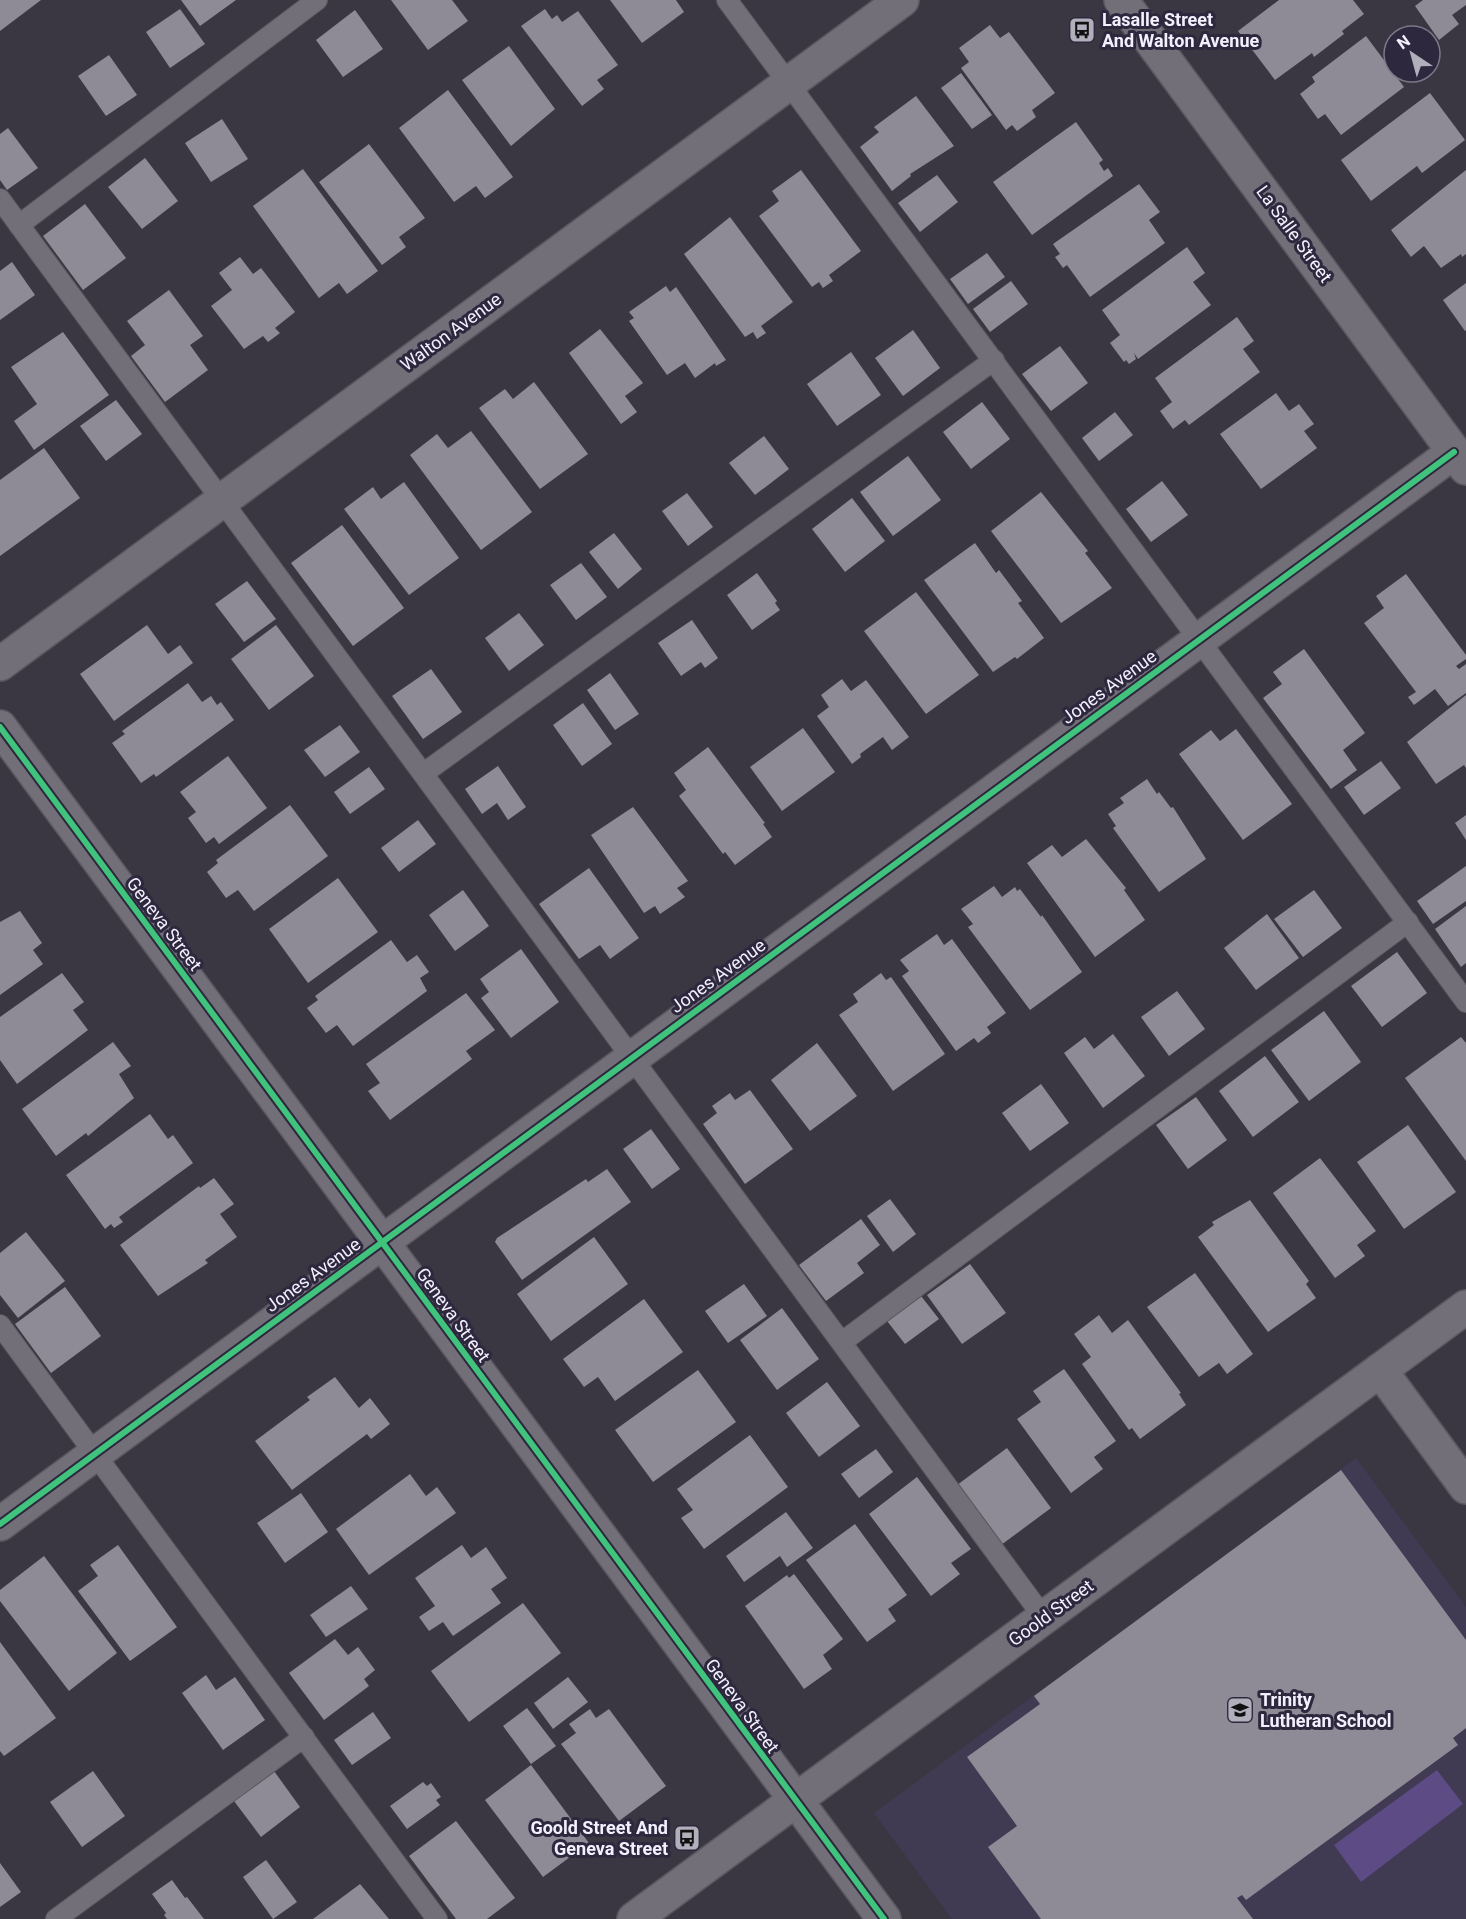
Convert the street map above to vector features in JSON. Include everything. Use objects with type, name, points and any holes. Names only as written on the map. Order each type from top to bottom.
[{"type":"street","name":"Walton Avenue","points":[[0,664],[902,0]]},
{"type":"street","name":"La Salle Street","points":[[1121,0],[1460,460]]},
{"type":"street","name":"Jones Avenue","points":[[0,1524],[1198,640],[1460,460]]},
{"type":"street","name":"Geneva Street","points":[[0,727],[794,1801],[884,1919]]},
{"type":"street","name":"Goold Street","points":[[634,1919],[1466,1306]]},
{"type":"street","points":[[1380,1370],[1466,1487]]},
{"type":"lane","points":[[19,225],[317,0]]},
{"type":"lane","points":[[727,0],[1466,1002]]},
{"type":"lane","points":[[0,200],[1044,1618]]},
{"type":"lane","points":[[424,773],[994,360]]},
{"type":"lane","points":[[842,1342],[1408,922]]},
{"type":"lane","points":[[0,1325],[437,1919]]},
{"type":"lane","points":[[56,1919],[304,1737]]},
{"type":"shaded area","name":"Trinity Lutheran School","points":[[1356,1458],[1466,1607],[1466,1919],[952,1919],[874,1813]]},
{"type":"shaded area","points":[[1437,1770],[1463,1804],[1361,1882],[1334,1845]]},
{"type":"building","points":[[0,0],[41,0],[0,31]]},
{"type":"building","points":[[181,0],[236,0],[200,26]]},
{"type":"building","points":[[391,0],[452,0],[468,21],[428,50]]},
{"type":"building","points":[[610,0],[676,0],[684,12],[642,43]]},
{"type":"building","points":[[1279,0],[1353,0],[1364,14],[1342,31],[1344,34],[1314,57],[1312,53],[1275,80],[1238,31]]},
{"type":"building","points":[[1423,0],[1466,0],[1466,5],[1452,15],[1459,24],[1442,38],[1442,24],[1428,24],[1415,6]]},
{"type":"building","points":[[180,9],[205,44],[170,68],[146,32]]},
{"type":"building","points":[[545,9],[552,19],[557,15],[562,22],[578,11],[618,65],[597,80],[604,89],[582,106],[521,26]]},
{"type":"building","points":[[355,10],[383,49],[343,77],[316,40]]},
{"type":"building","points":[[990,25],[1000,38],[1009,32],[1055,93],[1032,110],[1036,117],[1017,131],[1012,125],[1006,130],[961,68],[969,62],[959,48]]},
{"type":"building","points":[[1366,36],[1382,57],[1382,84],[1402,84],[1404,87],[1341,135],[1325,114],[1318,119],[1300,94],[1315,82],[1312,77]]},
{"type":"building","points":[[509,46],[555,109],[511,146],[462,80]]},
{"type":"building","points":[[109,55],[137,95],[106,116],[78,76]]},
{"type":"building","points":[[961,73],[992,115],[972,129],[941,88]]},
{"type":"building","points":[[448,90],[513,177],[485,198],[476,186],[454,202],[399,128]]},
{"type":"building","points":[[1430,93],[1465,140],[1422,173],[1417,166],[1371,201],[1341,160]]},
{"type":"building","points":[[916,96],[954,146],[910,174],[911,176],[892,191],[860,147],[879,132],[874,127]]},
{"type":"building","points":[[222,119],[248,159],[211,182],[185,143]]},
{"type":"building","points":[[1076,122],[1103,160],[1099,163],[1104,171],[1108,168],[1113,176],[1032,235],[993,182]]},
{"type":"building","points":[[8,128],[38,168],[7,190],[0,180],[0,134]]},
{"type":"building","points":[[369,144],[425,218],[399,237],[406,247],[382,265],[319,182]]},
{"type":"building","points":[[145,158],[178,201],[142,229],[108,187]]},
{"type":"building","points":[[303,169],[378,271],[347,294],[339,283],[319,298],[253,206]]},
{"type":"building","points":[[801,170],[861,251],[829,275],[833,281],[823,288],[819,282],[812,287],[759,216],[779,201],[772,191]]},
{"type":"building","points":[[1466,170],[1466,254],[1462,257],[1461,254],[1441,268],[1424,246],[1411,257],[1391,230]]},
{"type":"building","points":[[937,175],[958,202],[920,232],[898,203]]},
{"type":"building","points":[[1139,184],[1160,212],[1149,220],[1165,243],[1090,297],[1067,265],[1063,268],[1055,257],[1060,254],[1053,244]]},
{"type":"building","points":[[85,204],[126,258],[83,290],[43,236]]},
{"type":"building","points":[[730,217],[793,302],[761,326],[766,333],[757,339],[753,332],[745,337],[684,254]]},
{"type":"building","points":[[1187,247],[1205,273],[1193,282],[1211,305],[1138,359],[1134,353],[1136,359],[1129,364],[1126,360],[1124,362],[1110,343],[1120,335],[1102,310]]},
{"type":"building","points":[[987,253],[1005,277],[968,304],[950,279]]},
{"type":"building","points":[[240,257],[253,274],[261,268],[295,312],[275,328],[280,333],[268,342],[263,336],[244,349],[211,306],[232,290],[219,273]]},
{"type":"building","points":[[12,262],[35,295],[0,320],[0,271]]},
{"type":"building","points":[[1011,281],[1028,304],[990,332],[973,309]]},
{"type":"building","points":[[1466,283],[1466,330],[1465,331],[1443,300]]},
{"type":"building","points":[[666,286],[670,292],[676,287],[726,360],[716,366],[715,363],[695,378],[685,363],[667,375],[629,321],[634,318],[629,312]]},
{"type":"building","points":[[169,290],[203,336],[190,345],[208,370],[165,402],[131,356],[145,345],[127,321]]},
{"type":"building","points":[[1237,317],[1254,341],[1243,349],[1260,372],[1189,425],[1185,420],[1173,429],[1160,411],[1172,402],[1155,378]]},
{"type":"building","points":[[600,329],[643,383],[625,396],[637,412],[621,424],[569,353]]},
{"type":"building","points":[[913,330],[940,368],[903,396],[875,358]]},
{"type":"building","points":[[63,332],[109,395],[34,450],[14,421],[37,404],[11,367]]},
{"type":"building","points":[[1060,346],[1088,383],[1051,411],[1022,374]]},
{"type":"building","points":[[851,352],[881,395],[837,426],[807,384]]},
{"type":"building","points":[[534,382],[588,454],[540,489],[479,408],[505,389],[513,399]]},
{"type":"building","points":[[1276,393],[1289,411],[1299,404],[1314,424],[1304,431],[1317,448],[1261,489],[1220,434]]},
{"type":"building","points":[[116,400],[142,434],[106,461],[80,426]]},
{"type":"building","points":[[982,402],[1010,439],[971,469],[943,432]]},
{"type":"building","points":[[1115,412],[1133,435],[1099,461],[1082,438]]},
{"type":"building","points":[[471,431],[532,512],[481,550],[410,455],[437,434],[448,448]]},
{"type":"building","points":[[764,436],[789,469],[755,495],[729,463]]},
{"type":"building","points":[[44,448],[80,498],[0,556],[0,480]]},
{"type":"building","points":[[908,456],[941,500],[893,536],[860,492]]},
{"type":"building","points":[[1162,481],[1188,515],[1151,542],[1126,509]]},
{"type":"building","points":[[404,482],[459,558],[409,595],[344,509],[373,487],[381,499]]},
{"type":"building","points":[[1041,492],[1088,551],[1085,553],[1112,588],[1061,623],[991,531]]},
{"type":"building","points":[[687,493],[713,527],[688,546],[662,511]]},
{"type":"building","points":[[852,498],[885,541],[845,572],[812,529]]},
{"type":"building","points":[[342,525],[404,608],[353,646],[291,563]]},
{"type":"building","points":[[614,533],[642,569],[618,589],[589,552]]},
{"type":"building","points":[[975,543],[996,573],[999,570],[1022,601],[1018,603],[1044,638],[1017,659],[1015,657],[993,672],[924,580]]},
{"type":"building","points":[[581,563],[607,597],[576,620],[550,585]]},
{"type":"building","points":[[757,573],[777,601],[775,603],[780,610],[752,630],[727,595]]},
{"type":"building","points":[[1406,574],[1466,655],[1466,659],[1456,666],[1459,669],[1466,664],[1466,693],[1448,706],[1435,689],[1414,705],[1408,697],[1416,692],[1364,623],[1384,608],[1376,596]]},
{"type":"building","points":[[247,581],[276,619],[244,642],[215,604]]},
{"type":"building","points":[[916,592],[979,675],[926,714],[864,631]]},
{"type":"building","points":[[519,613],[544,645],[509,671],[485,638]]},
{"type":"building","points":[[692,620],[718,658],[705,668],[701,662],[681,676],[658,643]]},
{"type":"building","points":[[147,625],[168,654],[180,645],[193,663],[114,721],[80,674]]},
{"type":"building","points":[[276,625],[314,676],[269,710],[231,659]]},
{"type":"building","points":[[1304,649],[1365,733],[1343,750],[1357,770],[1331,789],[1263,698],[1282,684],[1273,672]]},
{"type":"building","points":[[431,669],[462,712],[423,739],[392,696]]},
{"type":"building","points":[[610,673],[639,714],[615,730],[587,690]]},
{"type":"building","points":[[842,679],[851,691],[866,680],[909,737],[892,750],[883,737],[860,754],[861,757],[852,764],[817,716],[829,707],[821,695]]},
{"type":"building","points":[[188,683],[202,702],[211,696],[217,705],[221,702],[234,720],[156,777],[154,774],[141,783],[112,743],[125,734],[122,731]]},
{"type":"building","points":[[1466,695],[1466,768],[1464,765],[1436,784],[1407,742]]},
{"type":"building","points":[[583,703],[612,744],[582,766],[553,725]]},
{"type":"building","points":[[340,725],[360,752],[325,777],[304,750]]},
{"type":"building","points":[[803,728],[835,772],[782,811],[750,767]]},
{"type":"building","points":[[1236,729],[1292,804],[1243,840],[1179,754],[1211,730],[1220,741]]},
{"type":"building","points":[[708,747],[765,823],[763,824],[772,837],[735,865],[725,852],[723,854],[679,796],[686,790],[674,773]]},
{"type":"building","points":[[228,756],[267,808],[219,844],[214,837],[206,843],[188,818],[196,812],[180,792]]},
{"type":"building","points":[[1381,761],[1401,788],[1364,815],[1344,787]]},
{"type":"building","points":[[498,766],[526,807],[508,820],[497,803],[482,814],[465,789]]},
{"type":"building","points":[[369,767],[385,789],[350,814],[334,792]]},
{"type":"building","points":[[1147,779],[1157,794],[1159,792],[1171,808],[1173,807],[1206,859],[1159,892],[1113,828],[1116,826],[1108,814],[1124,803],[1120,798]]},
{"type":"building","points":[[290,805],[328,856],[254,911],[238,890],[226,898],[207,872],[218,863],[216,860]]},
{"type":"building","points":[[633,807],[688,881],[677,888],[685,897],[660,914],[655,906],[644,913],[591,835]]},
{"type":"building","points":[[1466,815],[1466,840],[1455,823]]},
{"type":"building","points":[[418,820],[436,844],[399,872],[381,848]]},
{"type":"building","points":[[1086,839],[1126,888],[1124,890],[1145,920],[1095,957],[1027,863],[1052,845],[1062,857]]},
{"type":"building","points":[[1466,866],[1466,901],[1433,924],[1417,901]]},
{"type":"building","points":[[589,868],[639,938],[610,959],[600,945],[579,959],[539,904]]},
{"type":"building","points":[[338,878],[378,932],[308,983],[269,929]]},
{"type":"building","points":[[994,886],[1002,897],[1015,887],[1017,891],[1020,889],[1041,917],[1042,915],[1082,972],[1030,1010],[968,927],[973,924],[961,909]]},
{"type":"building","points":[[463,890],[489,926],[455,951],[429,915]]},
{"type":"building","points":[[1314,890],[1342,928],[1303,957],[1274,919]]},
{"type":"building","points":[[1466,906],[1466,963],[1461,967],[1435,929]]},
{"type":"building","points":[[20,911],[42,943],[33,950],[43,964],[0,995],[0,922]]},
{"type":"building","points":[[1267,914],[1299,958],[1256,990],[1224,948]]},
{"type":"building","points":[[937,934],[944,945],[952,939],[1006,1013],[987,1027],[991,1033],[978,1043],[974,1038],[956,1051],[902,976],[909,971],[900,960]]},
{"type":"building","points":[[391,940],[407,962],[417,955],[429,972],[420,978],[427,991],[353,1046],[337,1025],[326,1033],[307,1008],[318,1000],[315,996]]},
{"type":"building","points":[[521,949],[559,1002],[511,1038],[481,998],[489,992],[480,979]]},
{"type":"building","points":[[1397,952],[1427,993],[1382,1027],[1351,986]]},
{"type":"building","points":[[62,973],[84,1002],[73,1010],[88,1030],[17,1084],[0,1060],[0,1017]]},
{"type":"building","points":[[881,973],[886,980],[891,977],[945,1054],[893,1091],[839,1015],[858,1002],[853,994]]},
{"type":"building","points":[[1177,991],[1205,1029],[1169,1056],[1141,1017]]},
{"type":"building","points":[[466,993],[495,1030],[466,1051],[472,1059],[390,1120],[368,1091],[380,1083],[366,1064]]},
{"type":"building","points":[[1324,1011],[1361,1062],[1309,1101],[1271,1050]]},
{"type":"building","points":[[1113,1034],[1145,1076],[1103,1108],[1064,1053],[1085,1037],[1094,1049]]},
{"type":"building","points":[[1461,1037],[1466,1043],[1466,1161],[1405,1078]]},
{"type":"building","points":[[113,1042],[131,1066],[119,1074],[134,1098],[88,1136],[86,1133],[56,1156],[22,1109]]},
{"type":"building","points":[[817,1043],[857,1096],[810,1131],[771,1080]]},
{"type":"building","points":[[1265,1056],[1299,1102],[1253,1137],[1219,1091]]},
{"type":"building","points":[[1041,1084],[1069,1123],[1030,1151],[1002,1113]]},
{"type":"building","points":[[750,1090],[793,1149],[745,1184],[703,1124],[717,1113],[712,1106],[730,1093],[735,1100]]},
{"type":"building","points":[[1196,1097],[1227,1140],[1188,1169],[1156,1125]]},
{"type":"building","points":[[150,1114],[168,1139],[173,1135],[193,1163],[119,1217],[123,1222],[114,1228],[111,1224],[105,1229],[66,1175]]},
{"type":"building","points":[[1408,1125],[1456,1192],[1404,1229],[1357,1162]]},
{"type":"building","points":[[651,1129],[680,1169],[652,1189],[623,1149]]},
{"type":"building","points":[[1320,1158],[1376,1231],[1357,1245],[1365,1256],[1335,1278],[1273,1193]]},
{"type":"building","points":[[607,1169],[631,1202],[522,1280],[495,1242],[497,1238],[586,1179],[588,1182]]},
{"type":"building","points":[[214,1178],[234,1204],[220,1214],[237,1237],[205,1260],[208,1263],[158,1296],[120,1245],[199,1186],[200,1188]]},
{"type":"building","points":[[890,1199],[916,1234],[893,1252],[867,1216]]},
{"type":"building","points":[[1250,1200],[1309,1281],[1306,1284],[1316,1298],[1268,1332],[1198,1237],[1214,1225],[1212,1222]]},
{"type":"building","points":[[861,1219],[880,1245],[857,1263],[864,1273],[826,1301],[799,1265]]},
{"type":"building","points":[[26,1232],[65,1281],[18,1318],[0,1295],[0,1253]]},
{"type":"building","points":[[594,1237],[628,1284],[551,1341],[517,1294]]},
{"type":"building","points":[[970,1264],[1006,1313],[962,1344],[927,1295]]},
{"type":"building","points":[[1195,1273],[1253,1354],[1227,1374],[1219,1363],[1199,1377],[1147,1307]]},
{"type":"building","points":[[744,1284],[767,1316],[728,1343],[705,1311]]},
{"type":"building","points":[[65,1287],[101,1336],[51,1373],[15,1324]]},
{"type":"building","points":[[921,1296],[939,1319],[905,1344],[887,1321]]},
{"type":"building","points":[[644,1299],[683,1352],[615,1401],[598,1377],[584,1387],[563,1359]]},
{"type":"building","points":[[782,1308],[819,1359],[777,1390],[740,1340]]},
{"type":"building","points":[[1099,1315],[1112,1333],[1128,1320],[1181,1393],[1179,1394],[1186,1405],[1140,1439],[1132,1428],[1129,1430],[1082,1364],[1091,1357],[1074,1334]]},
{"type":"building","points":[[1064,1369],[1116,1441],[1094,1457],[1103,1469],[1071,1493],[1017,1419],[1041,1402],[1033,1391]]},
{"type":"building","points":[[698,1370],[736,1422],[653,1482],[615,1430]]},
{"type":"building","points":[[335,1377],[359,1408],[370,1398],[390,1424],[371,1439],[367,1434],[292,1490],[255,1441],[310,1400],[307,1397]]},
{"type":"building","points":[[827,1382],[860,1426],[819,1457],[786,1413]]},
{"type":"building","points":[[750,1435],[788,1487],[704,1549],[681,1518],[693,1510],[677,1489]]},
{"type":"building","points":[[1007,1448],[1051,1508],[1001,1545],[957,1485]]},
{"type":"building","points":[[876,1449],[893,1472],[859,1498],[841,1474]]},
{"type":"building","name":"Trinity Lutheran School","points":[[1341,1470],[1466,1640],[1466,1728],[1453,1738],[1458,1745],[1246,1900],[1242,1895],[1237,1898],[1253,1919],[1041,1919],[988,1847],[1017,1826],[967,1757],[1040,1704],[1034,1696]]},
{"type":"building","points":[[410,1474],[426,1496],[437,1487],[456,1513],[369,1575],[336,1529]]},
{"type":"building","points":[[917,1477],[971,1549],[951,1563],[960,1574],[931,1596],[869,1514]]},
{"type":"building","points":[[301,1493],[328,1532],[285,1563],[257,1523]]},
{"type":"building","points":[[786,1512],[813,1548],[787,1567],[780,1556],[744,1582],[726,1556]]},
{"type":"building","points":[[855,1524],[907,1595],[888,1609],[896,1621],[867,1642],[806,1560]]},
{"type":"building","points":[[118,1545],[177,1627],[130,1661],[78,1591],[98,1576],[90,1565]]},
{"type":"building","points":[[462,1545],[471,1558],[486,1547],[507,1578],[491,1589],[501,1603],[453,1636],[443,1622],[429,1631],[419,1617],[435,1606],[415,1578]]},
{"type":"building","points":[[44,1556],[117,1653],[69,1691],[0,1601],[0,1590]]},
{"type":"building","points":[[794,1574],[843,1639],[823,1655],[832,1669],[804,1689],[745,1606],[787,1575],[789,1578]]},
{"type":"building","points":[[351,1586],[368,1609],[326,1637],[310,1615]]},
{"type":"building","points":[[523,1603],[561,1653],[469,1722],[431,1671]]},
{"type":"building","points":[[335,1639],[348,1655],[358,1647],[375,1670],[364,1679],[369,1686],[324,1720],[289,1673]]},
{"type":"building","points":[[0,1642],[56,1718],[4,1756],[0,1751]]},
{"type":"building","points":[[206,1675],[216,1690],[235,1677],[265,1720],[223,1750],[182,1693]]},
{"type":"building","points":[[568,1677],[588,1702],[553,1729],[534,1703]]},
{"type":"building","points":[[527,1708],[556,1746],[531,1764],[503,1726]]},
{"type":"building","points":[[590,1709],[596,1718],[609,1709],[666,1786],[619,1821],[561,1744],[576,1733],[569,1724]]},
{"type":"building","points":[[373,1712],[391,1738],[352,1765],[334,1740]]},
{"type":"building","points":[[531,1765],[589,1843],[543,1877],[485,1800]]},
{"type":"building","points":[[93,1771],[125,1816],[82,1847],[50,1802]]},
{"type":"building","points":[[274,1771],[300,1807],[261,1837],[234,1801]]},
{"type":"building","points":[[423,1782],[427,1786],[431,1783],[441,1797],[436,1800],[440,1805],[407,1829],[390,1806]]},
{"type":"building","points":[[456,1821],[515,1898],[487,1919],[456,1919],[409,1856]]},
{"type":"building","points":[[266,1860],[297,1902],[273,1919],[243,1877]]},
{"type":"building","points":[[0,1863],[21,1892],[0,1907]]},
{"type":"building","points":[[172,1880],[204,1919],[167,1919],[164,1915],[166,1913],[152,1894]]},
{"type":"building","points":[[360,1884],[389,1919],[313,1919]]},
{"type":"cycle path","points":[[0,1524],[1454,452]]},
{"type":"cycle path","points":[[0,727],[884,1919]]},
{"type":"place","name":"Lasalle Street And Walton Avenue","points":[[1082,30]]},
{"type":"place","name":"Trinity Lutheran School","points":[[1240,1710]]},
{"type":"place","name":"Goold Street And Geneva Street","points":[[687,1838]]}]
